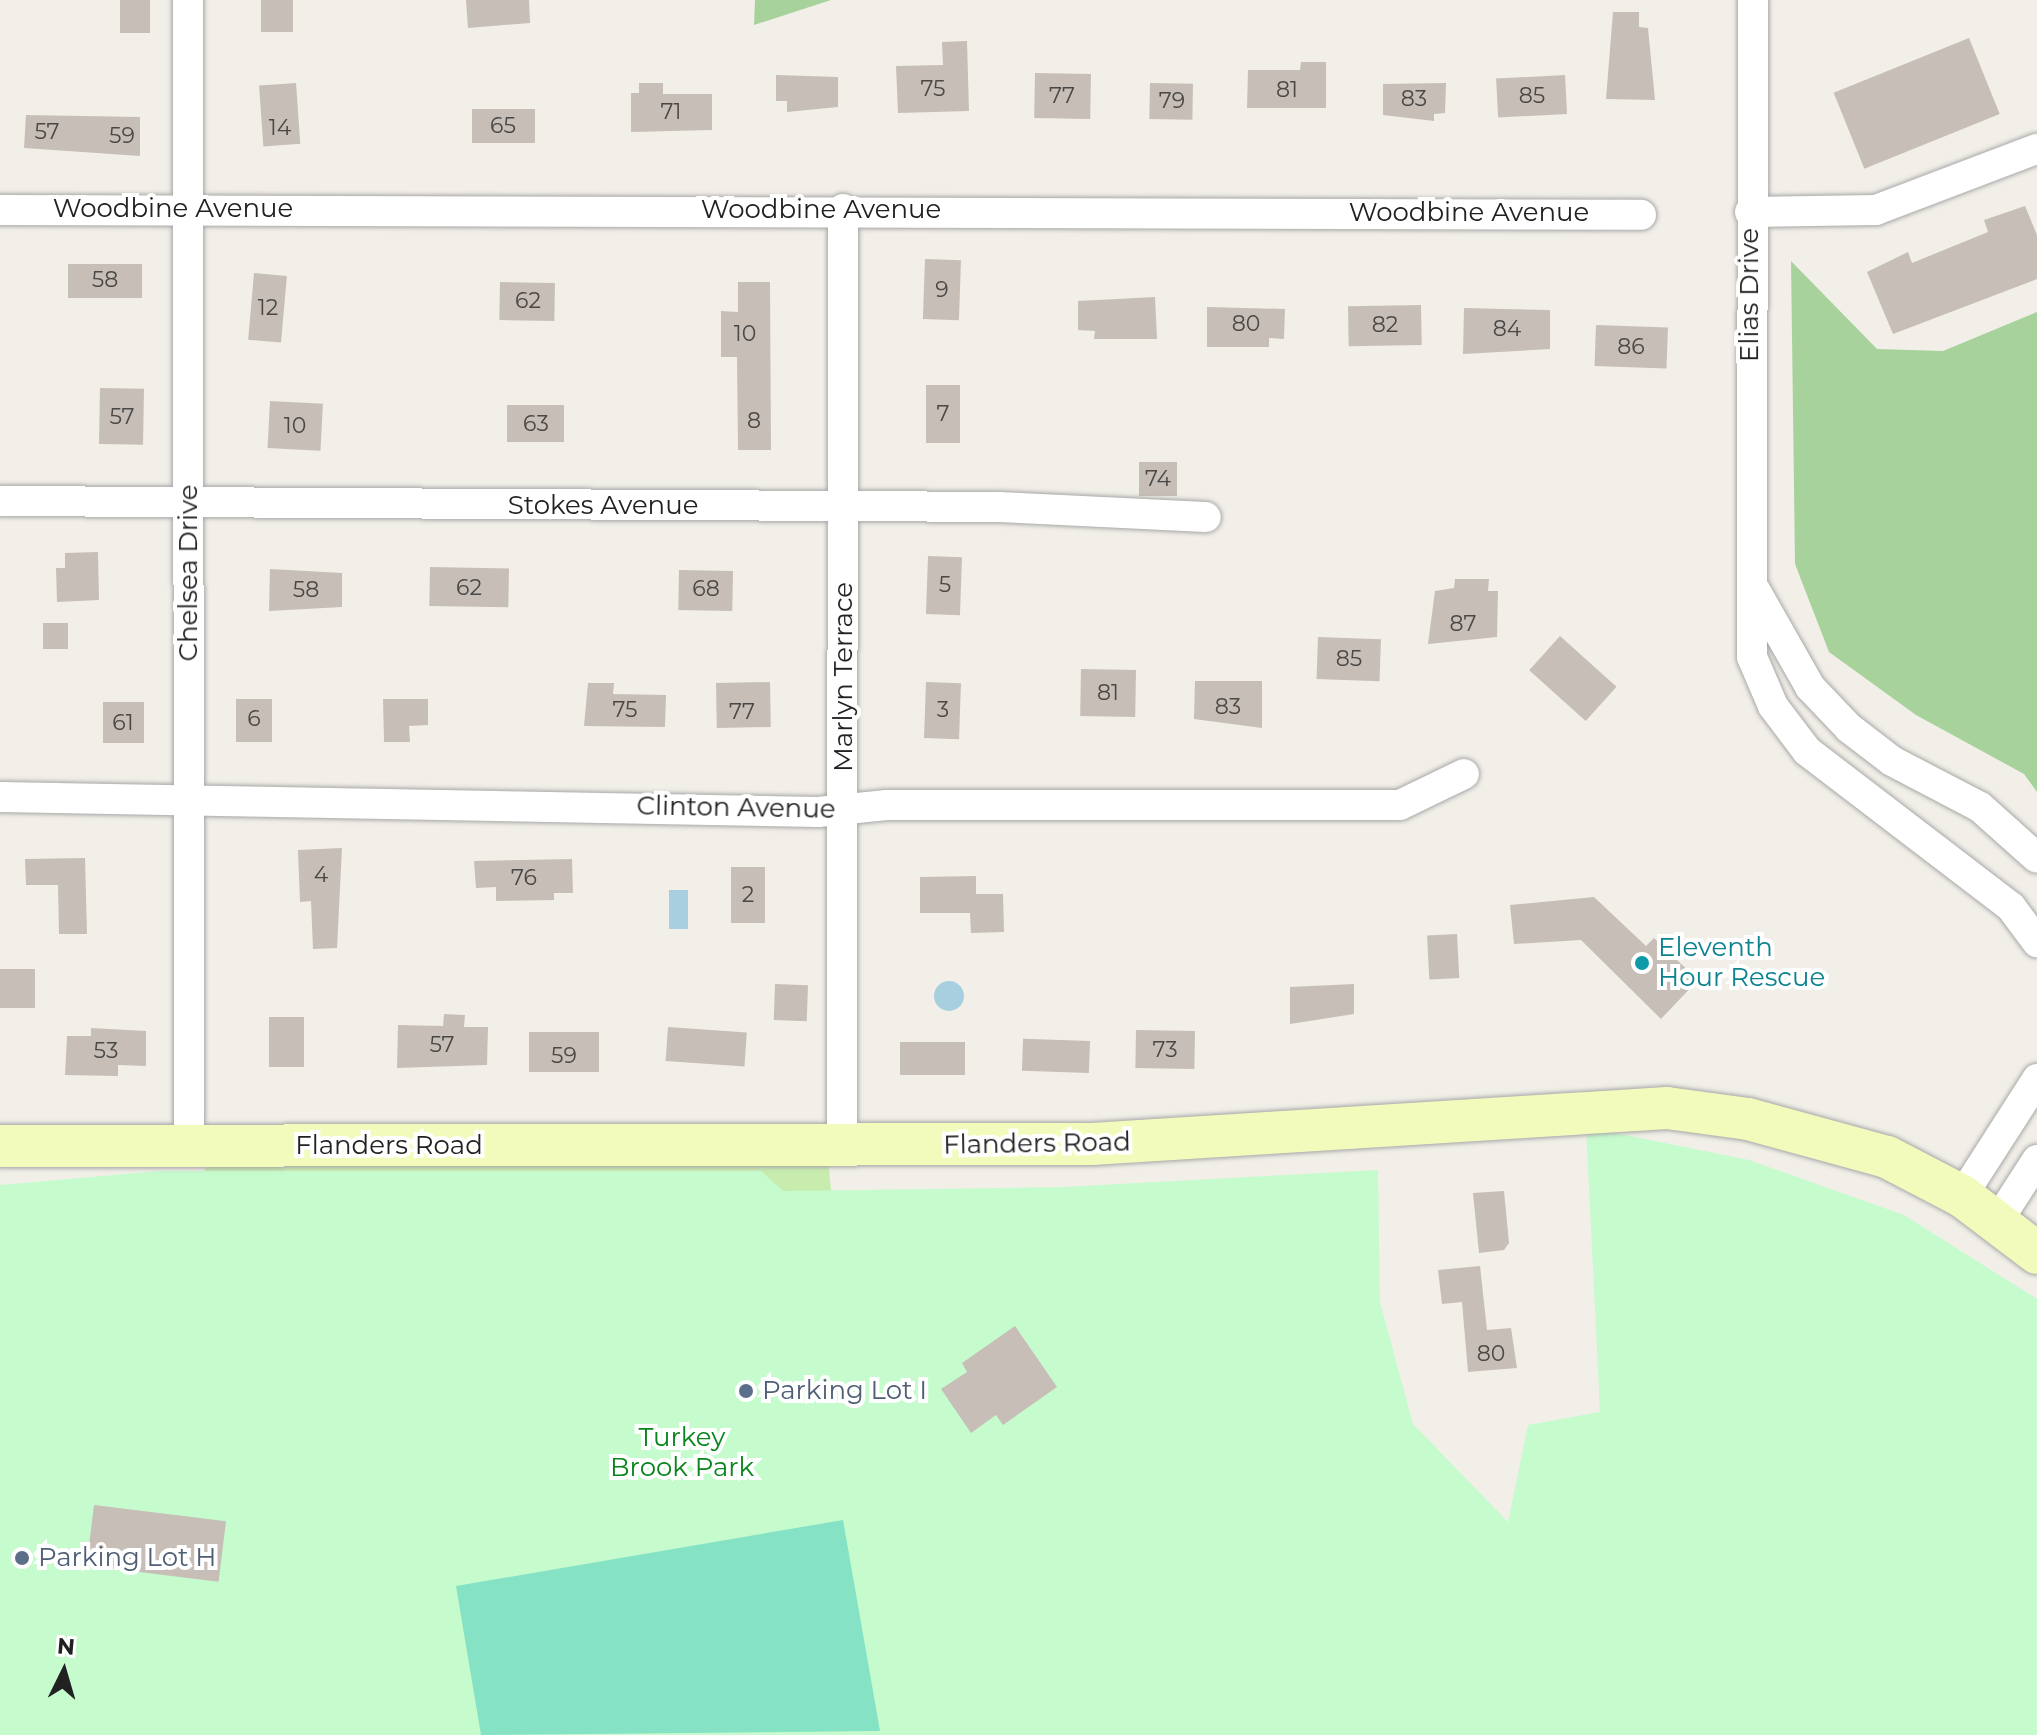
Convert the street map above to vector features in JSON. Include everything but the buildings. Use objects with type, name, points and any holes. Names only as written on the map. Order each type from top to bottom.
[{"type":"main road","name":"Flanders Road","points":[[0,1146],[1138,1142],[1646,1107],[1748,1119],[1851,1145],[1962,1196],[2037,1253]]},
{"type":"street","name":"Chelsea Drive","points":[[188,0],[189,1147]]},
{"type":"street","name":"Elias Drive","points":[[1753,0],[1750,212],[1755,590],[1752,657],[1788,729],[2011,907],[2037,942]]},
{"type":"street","points":[[1750,212],[1876,210],[2037,149]]},
{"type":"street","name":"Woodbine Avenue","points":[[0,210],[843,209],[1641,215]]},
{"type":"street","name":"Marlyn Terrace","points":[[842,1145],[845,809],[843,209]]},
{"type":"street","name":"Stokes Avenue","points":[[0,501],[844,507],[1206,517]]},
{"type":"street","name":"Elias Drive","points":[[1755,590],[1810,687],[1849,728],[1892,761],[1980,807],[2037,858]]},
{"type":"street","name":"Clinton Avenue","points":[[0,797],[188,803],[845,809],[1400,805],[1464,774]]},
{"type":"street","points":[[1962,1196],[2037,1079]]},
{"type":"street","points":[[1997,1222],[2037,1160]]},
{"type":"green space","points":[[755,0],[831,0],[754,25]]},
{"type":"green space","points":[[1791,261],[1877,349],[1943,351],[2037,312],[2037,792],[2024,774],[1916,715],[1829,652],[1795,564]]},
{"type":"green space","name":"Turkey Brook Park","points":[[1586,1127],[1749,1160],[1904,1215],[2037,1299],[2037,1735],[0,1735],[0,1185],[159,1171],[761,1171],[783,1191],[1063,1187],[1378,1170],[1380,1302],[1413,1424],[1508,1522],[1528,1425],[1600,1412]]},
{"type":"green space","points":[[828,1159],[837,1250],[198,1184],[209,1160]]},
{"type":"green space","points":[[843,1520],[880,1731],[481,1735],[456,1586]]},
{"type":"water","points":[[669,890],[688,890],[688,929],[669,929]]},
{"type":"water","points":[[949,981],[955,982],[963,990],[963,1002],[955,1010],[949,1011],[943,1010],[935,1002],[934,996],[935,990],[943,982]]},
{"type":"place","name":"Eleventh Hour Rescue","points":[[1642,963]]},
{"type":"place","name":"Parking Lot I","points":[[746,1391]]},
{"type":"place","name":"Parking Lot H","points":[[22,1558]]}]
